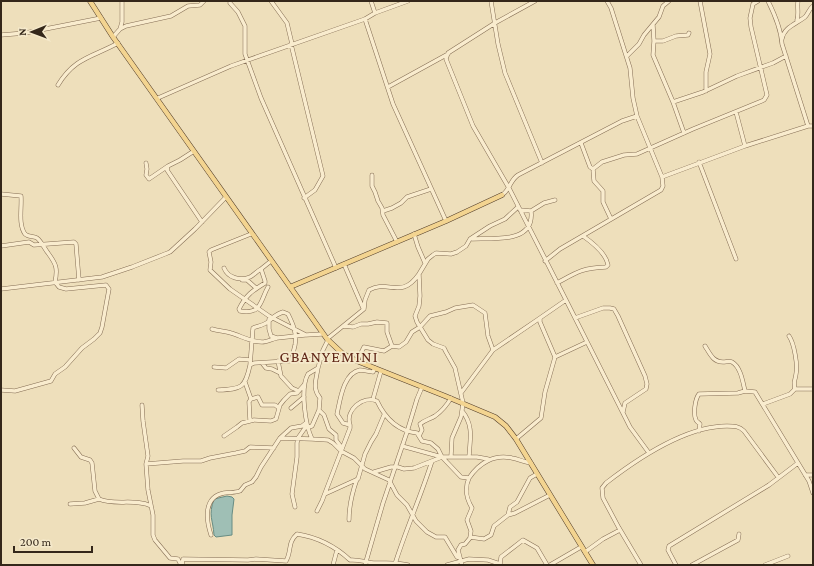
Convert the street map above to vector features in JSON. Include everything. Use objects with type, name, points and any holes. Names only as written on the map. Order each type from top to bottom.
[{"type":"main road","points":[[90,1],[113,37],[158,98],[251,234],[327,340],[342,354],[463,403],[499,420],[506,426],[516,439],[593,565]]},
{"type":"main road","points":[[290,287],[446,221],[502,195]]},
{"type":"street","points":[[120,29],[122,22],[122,1]]},
{"type":"street","points":[[113,37],[120,29],[126,26],[171,16],[188,6],[200,5],[204,1]]},
{"type":"street","points":[[271,1],[287,23],[323,176],[315,190],[304,198]]},
{"type":"street","points":[[371,1],[375,13]]},
{"type":"street","points":[[158,98],[246,60],[365,19],[375,13],[408,1]]},
{"type":"street","points":[[491,1],[498,44],[505,72],[542,163]]},
{"type":"street","points":[[388,87],[448,53],[495,23],[535,1]]},
{"type":"street","points":[[546,261],[560,249],[661,190],[663,186],[662,177],[637,116],[627,56],[612,8],[607,1]]},
{"type":"street","points":[[627,56],[639,44],[644,35],[659,17],[663,6],[669,1]]},
{"type":"street","points":[[700,1],[710,54],[706,72],[706,90]]},
{"type":"street","points":[[593,169],[602,162],[624,155],[638,154],[766,98],[767,95],[750,18],[753,3],[758,1]]},
{"type":"street","points":[[768,1],[775,14],[781,40],[808,126]]},
{"type":"street","points":[[797,20],[799,15],[797,11],[798,1]]},
{"type":"street","points":[[230,4],[238,12],[245,26],[244,47],[246,60],[260,98],[336,268]]},
{"type":"street","points":[[781,40],[783,35],[797,20],[805,16],[813,6]]},
{"type":"street","points":[[1,35],[25,33],[100,18]]},
{"type":"street","points":[[365,19],[393,104],[446,221]]},
{"type":"street","points":[[653,25],[653,55],[674,102],[684,133]]},
{"type":"street","points":[[654,41],[663,41],[676,36],[688,35],[689,33]]},
{"type":"street","points":[[58,85],[64,75],[81,60],[95,53],[106,50],[118,43]]},
{"type":"street","points":[[448,53],[447,62],[468,114],[529,226],[630,427],[648,453]]},
{"type":"street","points":[[674,102],[706,90],[724,81],[774,63],[786,56]]},
{"type":"street","points":[[736,112],[745,146]]},
{"type":"street","points":[[502,195],[512,180],[518,175],[622,121],[637,116]]},
{"type":"street","points":[[662,177],[745,146],[808,126],[813,126]]},
{"type":"street","points":[[581,143],[590,167],[593,169],[594,181],[602,191],[603,202],[611,219]]},
{"type":"street","points":[[146,163],[146,175],[149,180],[168,166],[194,151]]},
{"type":"street","points":[[699,162],[736,259]]},
{"type":"street","points":[[168,166],[167,170],[202,222]]},
{"type":"street","points":[[372,175],[372,186],[383,211],[383,215],[397,242]]},
{"type":"street","points":[[383,211],[401,203],[406,198],[431,189]]},
{"type":"street","points":[[1,194],[21,196],[21,222],[25,233],[28,236],[35,237],[43,244],[56,265],[57,274],[55,282]]},
{"type":"street","points":[[1,289],[102,277],[170,252],[226,198]]},
{"type":"street","points":[[210,535],[207,515],[212,498],[223,493],[240,491],[252,482],[280,438],[291,428],[307,425],[312,426],[319,410],[320,398],[315,392],[314,387],[318,368],[327,340],[364,309],[366,295],[369,290],[377,286],[396,288],[410,285],[425,263],[436,253],[451,254],[457,252],[466,246],[470,239],[490,226],[505,219],[519,209],[531,211],[544,203],[555,200]]},
{"type":"street","points":[[470,239],[518,236],[529,226],[532,217],[531,211]]},
{"type":"street","points":[[251,234],[211,250],[209,252],[211,262],[210,270],[230,290],[270,317],[295,328],[306,335]]},
{"type":"street","points":[[414,234],[425,263]]},
{"type":"street","points":[[558,283],[580,270],[606,267],[608,265],[599,249],[583,236]]},
{"type":"street","points":[[1,246],[29,242],[34,245],[74,242],[76,244],[79,280]]},
{"type":"street","points":[[240,279],[249,277],[271,261]]},
{"type":"street","points":[[344,264],[364,309]]},
{"type":"street","points":[[224,268],[230,276],[247,280],[256,288]]},
{"type":"street","points":[[261,269],[265,283],[256,288],[244,299],[239,309],[240,312],[248,313],[254,311],[262,303],[264,293],[268,287]]},
{"type":"street","points":[[418,274],[420,296],[419,306],[415,316],[417,322],[428,340],[444,348],[455,368],[463,403],[452,438],[450,456]]},
{"type":"street","points":[[1,390],[15,392],[51,381],[58,371],[65,367],[82,348],[100,333],[109,289],[106,286],[66,289],[59,287],[55,282]]},
{"type":"street","points":[[461,393],[493,350],[566,300]]},
{"type":"street","points":[[358,361],[364,347],[384,351],[392,346],[399,347],[406,342],[412,332],[420,327],[430,316],[455,308],[475,305],[485,313],[488,336],[493,350]]},
{"type":"street","points":[[575,318],[608,307],[614,309],[618,316],[645,376],[647,384],[646,389],[625,403],[623,413]]},
{"type":"street","points":[[270,317],[283,312],[288,314],[295,328],[296,336],[295,347],[292,352],[292,360]]},
{"type":"street","points":[[270,317],[269,329],[271,336],[277,338]]},
{"type":"street","points":[[516,439],[541,418],[545,392],[555,357],[540,322],[540,318]]},
{"type":"street","points":[[218,390],[242,386],[245,382],[252,364],[250,359],[253,328],[269,321]]},
{"type":"street","points":[[342,326],[353,327],[361,324],[377,322],[387,323],[387,332],[392,346]]},
{"type":"street","points":[[212,329],[230,333],[242,338],[264,342],[269,339],[322,334]]},
{"type":"street","points":[[789,336],[792,341],[795,355],[796,374],[793,382],[795,389]]},
{"type":"street","points":[[555,357],[587,342]]},
{"type":"street","points":[[705,346],[714,360],[718,362],[731,361],[734,364],[742,377],[745,391]]},
{"type":"street","points":[[214,367],[226,368],[239,359],[250,359]]},
{"type":"street","points":[[252,364],[322,359]]},
{"type":"street","points":[[278,361],[280,373]]},
{"type":"street","points":[[262,363],[266,368],[280,373],[292,388],[299,391]]},
{"type":"street","points":[[224,436],[242,423],[250,421],[270,421],[276,419],[280,405],[290,394],[297,393],[304,385],[308,374],[318,368]]},
{"type":"street","points":[[350,425],[343,423],[337,414],[344,384],[356,372],[362,370],[373,372],[375,368]]},
{"type":"street","points":[[373,399],[381,371]]},
{"type":"street","points":[[245,382],[251,399],[250,421]]},
{"type":"street","points":[[304,385],[307,425],[312,439]]},
{"type":"street","points":[[366,563],[383,503],[391,483],[422,387]]},
{"type":"street","points":[[764,404],[790,394],[795,389],[813,389]]},
{"type":"street","points":[[699,431],[700,424],[696,420],[695,415],[697,397],[699,394],[738,394],[745,391],[755,392],[764,404],[805,474],[813,493]]},
{"type":"street","points":[[291,408],[304,397]]},
{"type":"street","points":[[251,399],[258,398],[262,405],[275,405],[279,408]]},
{"type":"street","points":[[419,436],[422,430],[420,424],[425,420],[435,417],[446,408],[451,398]]},
{"type":"street","points":[[317,511],[325,494],[350,425],[349,415],[354,407],[368,400],[373,399],[377,401],[384,415],[398,427],[408,432],[417,433],[422,441],[431,443],[438,449],[442,457],[461,476],[469,478]]},
{"type":"street","points":[[142,405],[148,456],[146,464],[153,535],[155,540],[170,558],[287,560]]},
{"type":"street","points":[[319,410],[324,415],[329,429],[336,435],[336,440],[341,450]]},
{"type":"street","points":[[462,410],[467,416],[470,425],[469,457]]},
{"type":"street","points":[[349,520],[352,492],[365,454],[384,415]]},
{"type":"street","points":[[295,507],[292,494],[298,438],[307,425]]},
{"type":"street","points":[[641,565],[603,498],[602,488],[606,483],[648,453],[677,438],[699,431],[721,426],[735,426],[741,428],[778,477]]},
{"type":"street","points":[[280,438],[328,440],[368,470],[385,477],[391,483],[397,495],[406,505],[416,521],[436,537],[445,537],[461,562]]},
{"type":"street","points":[[402,446],[442,457]]},
{"type":"street","points":[[146,464],[201,461],[236,453],[250,447],[274,448]]},
{"type":"street","points":[[74,448],[81,457],[90,460],[92,463],[95,491],[99,499]]},
{"type":"street","points":[[374,472],[395,467],[404,469],[414,468],[442,457],[450,456],[489,460]]},
{"type":"street","points":[[461,562],[458,550],[470,537],[467,520],[472,508],[466,496],[466,484],[469,478],[478,466],[497,457],[507,457],[530,463]]},
{"type":"street","points":[[395,564],[409,523],[414,516],[415,507],[432,461]]},
{"type":"street","points":[[676,565],[668,550],[669,546],[769,485],[798,463]]},
{"type":"street","points":[[508,515],[510,507],[517,502],[530,478],[537,474]]},
{"type":"street","points":[[805,474],[813,475]]},
{"type":"street","points":[[325,494],[357,479]]},
{"type":"street","points":[[470,537],[484,539],[491,535],[494,526],[508,515],[515,513],[550,495]]},
{"type":"street","points":[[70,504],[85,503],[99,499],[107,501],[145,503],[151,506]]},
{"type":"street","points":[[585,552],[603,539],[620,530]]},
{"type":"street","points":[[287,565],[292,538],[297,534],[318,539],[338,550],[350,560],[360,560],[366,563],[377,564],[387,562],[408,565]]},
{"type":"street","points":[[692,565],[738,540],[739,534]]},
{"type":"street","points":[[447,565],[469,559],[488,560],[500,564],[501,557],[523,540],[536,548],[549,565],[581,547]]},
{"type":"street","points":[[333,565],[338,550]]},
{"type":"street","points":[[369,554],[377,564]]},
{"type":"street","points":[[765,565],[788,556]]},
{"type":"street","points":[[181,559],[181,565]]},
{"type":"water","points":[[227,496],[234,499],[232,535],[216,537],[214,535],[211,517],[212,505],[214,499]]},
{"type":"district","name":"GBANYEMINI","points":[[329,356]]}]
